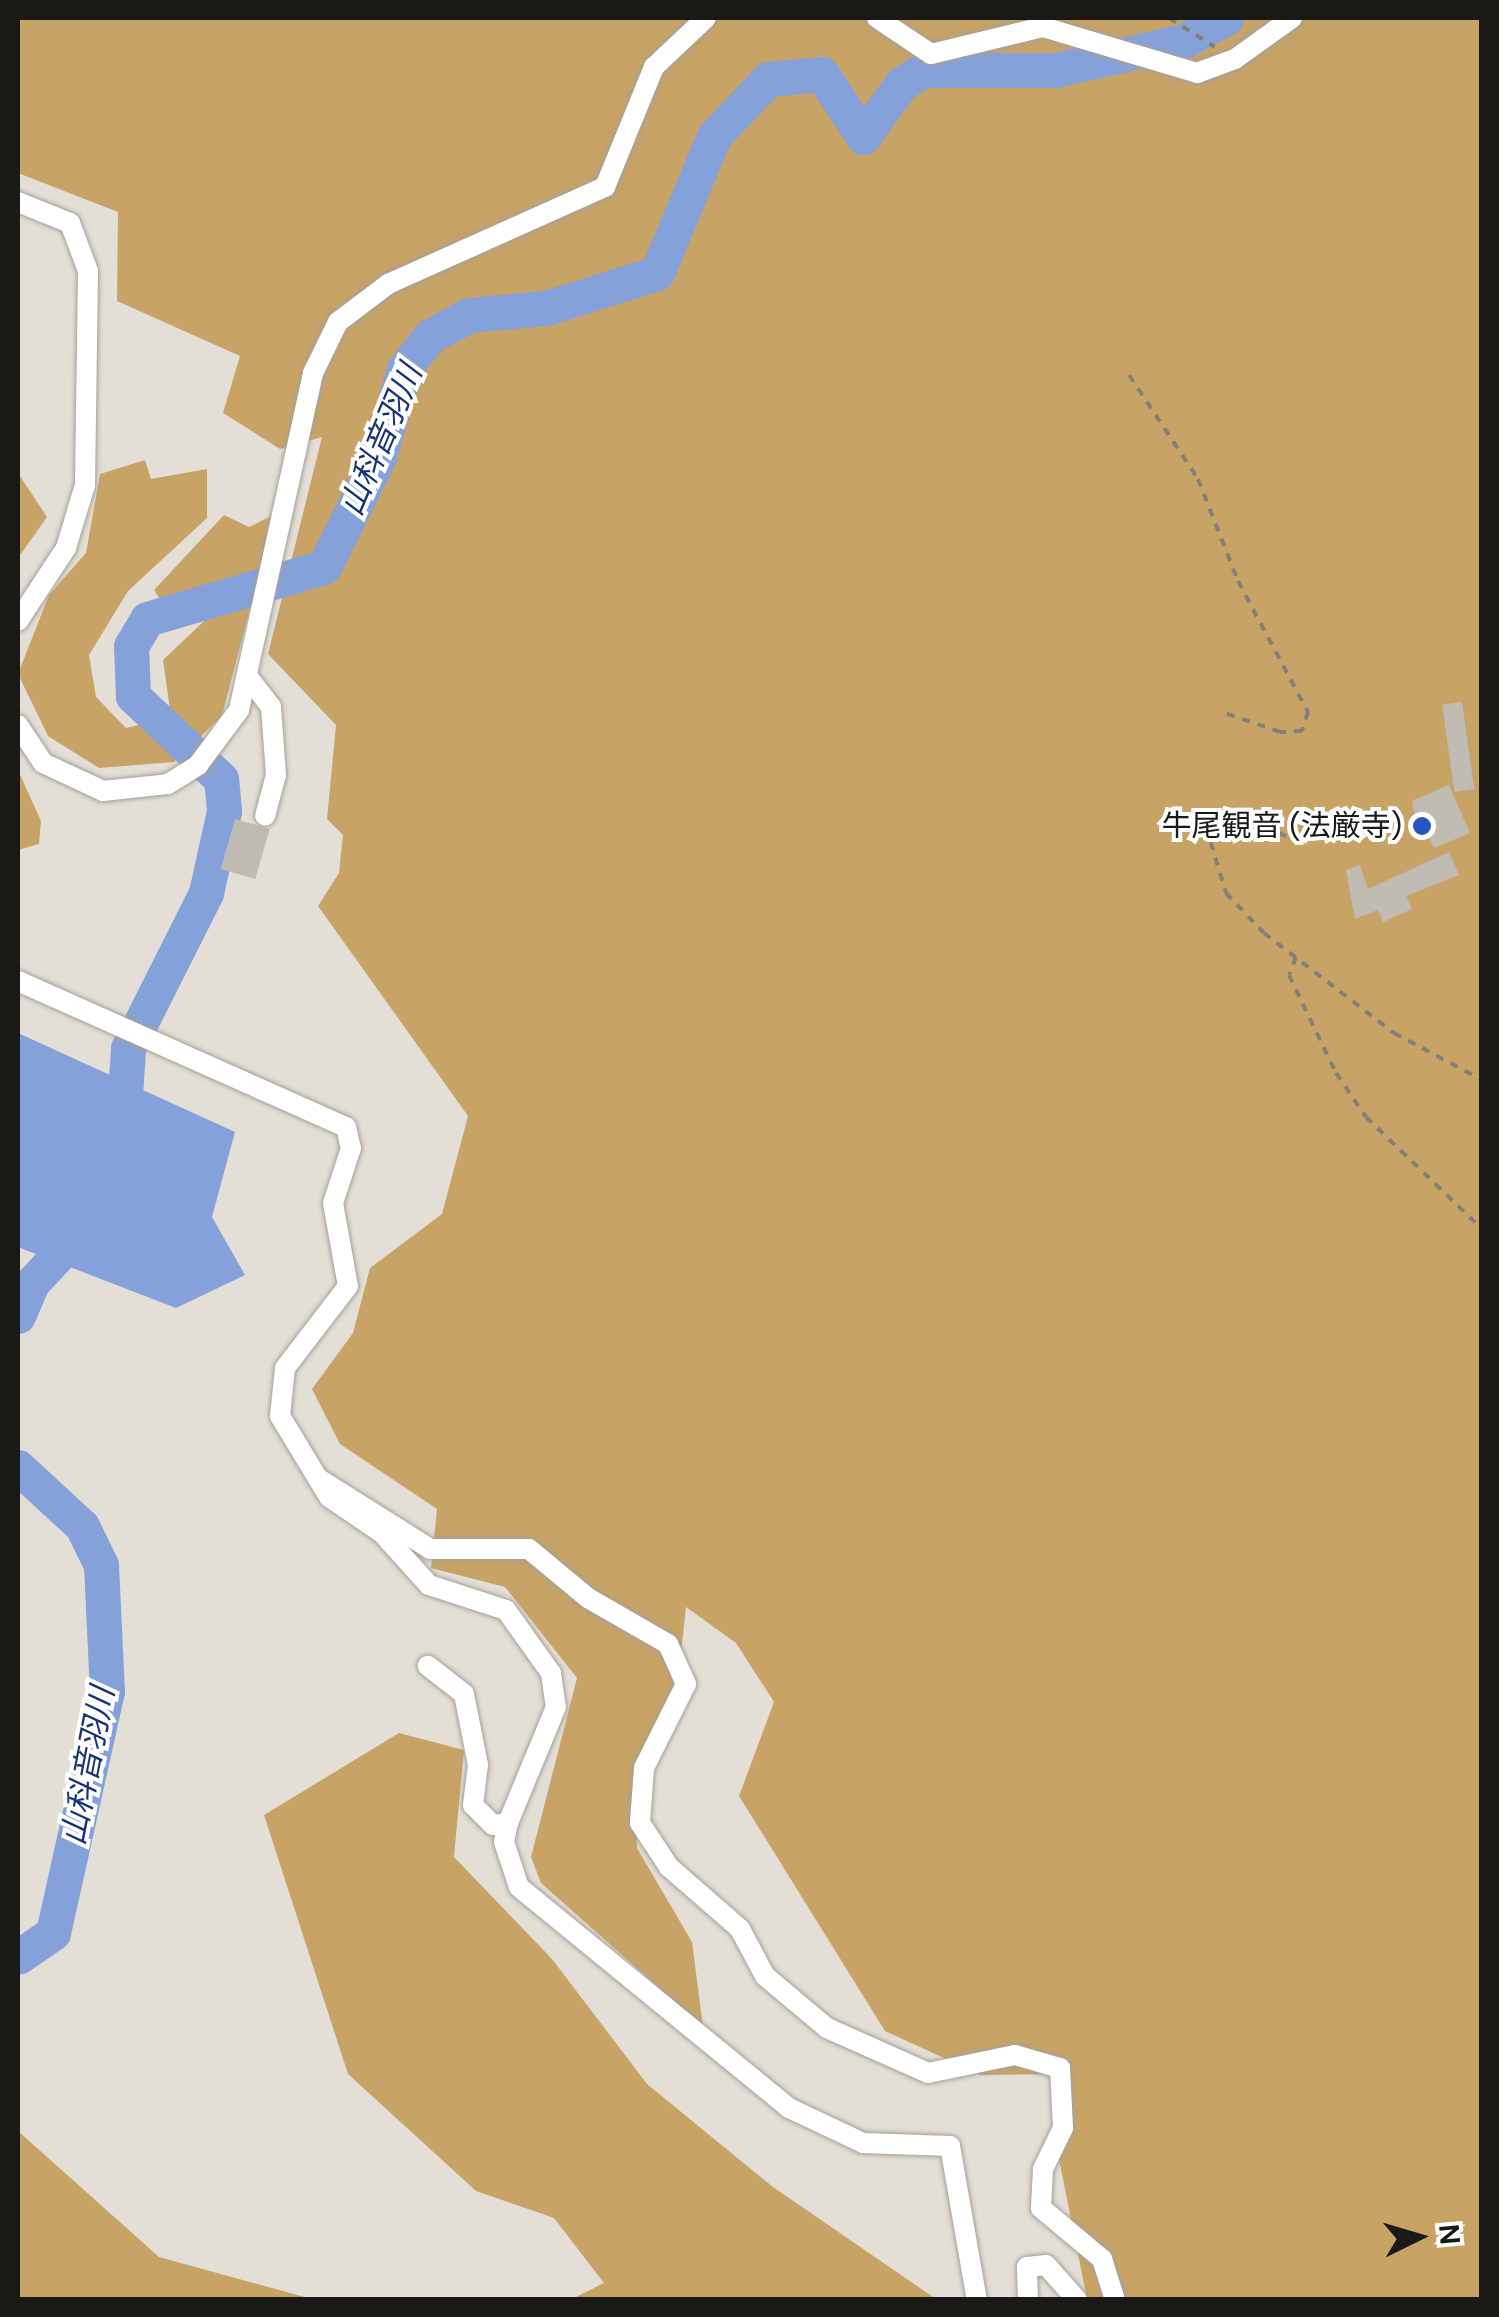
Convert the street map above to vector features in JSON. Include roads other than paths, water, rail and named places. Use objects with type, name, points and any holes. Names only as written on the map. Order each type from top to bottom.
[{"type":"street","points":[[18,725],[43,763],[104,791],[135,792],[198,765],[239,710],[313,374],[338,322],[388,284],[605,186],[654,67],[706,18]]},
{"type":"street","points":[[877,18],[916,47],[948,57],[1043,27],[1125,47],[1197,73],[1234,59],[1292,18]]},
{"type":"street","points":[[18,202],[70,223],[88,271],[85,484],[66,548],[18,622]]},
{"type":"street","points":[[250,667],[271,706],[276,775],[265,816]]},
{"type":"street","points":[[18,981],[346,1127],[352,1148],[333,1203],[348,1286],[278,1387],[280,1416],[317,1478],[416,1577],[506,1610],[551,1672],[556,1707],[504,1842],[519,1887],[788,2108],[863,2143],[950,2146],[978,2300]]},
{"type":"street","points":[[317,1478],[430,1549],[528,1548],[668,1644],[686,1684],[644,1768],[640,1822],[669,1867],[740,1929],[765,1976],[827,2028],[928,2073],[1015,2055],[1060,2068],[1063,2128],[1042,2169],[1040,2208],[1102,2258],[1115,2300]]},
{"type":"street","points":[[428,1666],[464,1694],[478,1766],[473,1805],[493,1825],[508,1824]]},
{"type":"street","points":[[1028,2300],[1027,2267],[1046,2265],[1077,2300]]},
{"type":"water","points":[[18,1033],[235,1132],[212,1217],[245,1275],[176,1308],[18,1247]]},
{"type":"waterway","name":"山科音羽川","points":[[123,1128],[128,1048],[206,893],[224,811],[221,779],[133,696],[131,646],[147,619],[324,567],[379,457],[404,369],[430,336],[469,315],[546,308],[657,273],[714,136],[768,79],[822,74],[863,137],[902,83],[924,70],[1055,70],[1184,41],[1226,18]]},
{"type":"waterway","name":"山科音羽川","points":[[18,1316],[32,1283],[85,1226]]},
{"type":"waterway","name":"山科音羽川","points":[[18,1467],[82,1526],[101,1565],[107,1691],[53,1933],[18,1957]]},
{"type":"place","name":"牛尾観音 (法厳寺)","points":[[1422,826]]}]
